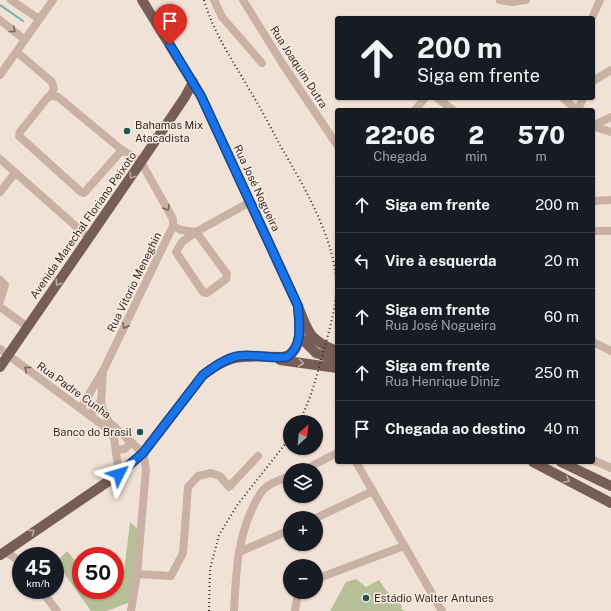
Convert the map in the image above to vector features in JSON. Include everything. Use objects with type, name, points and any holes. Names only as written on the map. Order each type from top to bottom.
[{"type":"main road","name":"Rua José Nogueira","points":[[142,0],[201,96],[309,333],[323,346],[335,350]]},
{"type":"main road","name":"Avenida Marechal Floriano Peixoto","points":[[0,367],[4,352],[28,327],[142,162],[193,82]]},
{"type":"main road","points":[[185,96],[201,96]]},
{"type":"main road","points":[[1,554],[119,474],[143,453],[203,375],[221,362],[240,356],[287,357],[294,351],[300,337],[298,306]]},
{"type":"main road","points":[[300,337],[316,353],[335,360]]},
{"type":"main road","points":[[264,357],[335,368]]},
{"type":"main road","points":[[537,464],[611,503]]},
{"type":"main road","points":[[574,465],[611,486]]},
{"type":"street","points":[[11,0],[38,22]]},
{"type":"street","points":[[0,75],[53,0]]},
{"type":"street","points":[[214,0],[222,17],[262,63]]},
{"type":"street","name":"Rua Joaquim Dutra","points":[[243,0],[282,63],[335,141]]},
{"type":"street","points":[[500,0],[512,2],[526,0]]},
{"type":"street","points":[[593,16],[600,0]]},
{"type":"street","points":[[0,20],[25,40]]},
{"type":"street","points":[[17,52],[52,82],[54,89],[50,96],[20,132],[19,136],[80,192],[84,193],[122,150]]},
{"type":"street","points":[[595,80],[611,70]]},
{"type":"street","points":[[50,96],[58,97],[122,150],[142,162]]},
{"type":"street","points":[[417,108],[423,100]]},
{"type":"street","points":[[440,100],[450,108]]},
{"type":"street","points":[[565,100],[575,108]]},
{"type":"street","points":[[595,127],[611,117]]},
{"type":"street","points":[[595,128],[611,132]]},
{"type":"street","points":[[0,159],[89,238]]},
{"type":"street","name":"Rua Vitorio Meneghin","points":[[81,408],[104,369],[173,227],[173,219],[142,162]]},
{"type":"street","points":[[0,192],[15,173]]},
{"type":"street","points":[[595,201],[611,200]]},
{"type":"street","points":[[173,227],[181,230],[196,232],[227,274],[226,279],[207,293],[204,292],[176,254],[176,250],[182,242],[196,232],[250,202]]},
{"type":"street","points":[[173,227],[182,242]]},
{"type":"street","points":[[595,231],[611,231]]},
{"type":"street","points":[[0,280],[5,285],[0,301]]},
{"type":"street","points":[[0,307],[28,327]]},
{"type":"street","points":[[595,343],[611,351]]},
{"type":"street","name":"Rua Padre Cunha","points":[[4,352],[108,429],[114,438],[119,474]]},
{"type":"street","name":"Rua Vitorio Meneghin","points":[[104,369],[102,402],[109,422],[131,442]]},
{"type":"street","points":[[91,416],[94,407],[102,402]]},
{"type":"street","points":[[116,450],[125,449],[131,442],[143,453],[146,469],[137,574],[131,611]]},
{"type":"street","points":[[318,463],[335,454]]},
{"type":"street","points":[[137,574],[171,576],[183,553],[188,487],[198,476],[211,473],[220,476],[229,487],[258,456]]},
{"type":"street","points":[[595,461],[611,468]]},
{"type":"street","points":[[357,464],[442,611]]},
{"type":"street","points":[[234,611],[236,567],[240,542],[246,523],[261,492],[271,484],[283,479]]},
{"type":"street","points":[[323,515],[373,491]]},
{"type":"street","points":[[239,552],[283,533]]},
{"type":"street","points":[[323,576],[404,546]]},
{"type":"street","points":[[1,554],[12,556]]},
{"type":"street","points":[[48,599],[57,611]]},
{"type":"street","points":[[295,611],[297,599]]},
{"type":"green space","points":[[130,522],[138,529],[130,602],[107,611],[91,611],[82,599],[124,599],[124,573]]},
{"type":"green space","points":[[67,551],[72,557],[72,584],[64,573],[64,554]]},
{"type":"green space","name":"Estádio Walter Antunes","points":[[356,579],[366,587],[379,580],[386,590],[402,606],[401,609],[405,611],[330,611],[346,582]]},
{"type":"waterway","points":[[0,5],[23,21]]},
{"type":"railway","points":[[204,0],[213,24],[224,46],[309,197],[326,236],[335,270]]},
{"type":"railway","points":[[302,415],[312,390],[335,302]]},
{"type":"railway","points":[[209,611],[210,569],[219,535],[238,504],[283,447]]},
{"type":"place","name":"Bahamas Mix Atacadista","points":[[127,131]]},
{"type":"place","name":"Banco do Brasil","points":[[140,432]]},
{"type":"place","name":"Estádio Walter Antunes","points":[[366,598]]},
{"type":"route","points":[[119,474],[143,453],[203,375],[221,362],[240,356],[287,357],[294,351],[300,337],[298,306],[201,96],[170,45]]}]
